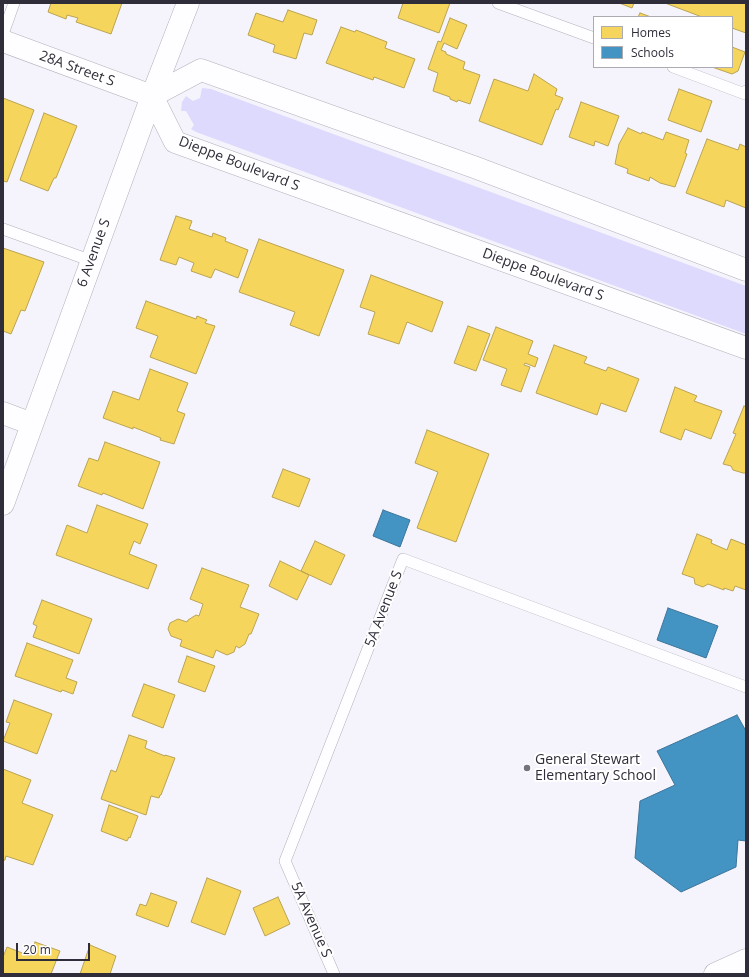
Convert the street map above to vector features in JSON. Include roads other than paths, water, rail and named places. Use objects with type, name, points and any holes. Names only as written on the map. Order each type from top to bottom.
[{"type":"street","name":"6 Avenue S","points":[[3,504],[152,96],[188,3]]},
{"type":"street","name":"28A Street S","points":[[3,41],[152,96]]},
{"type":"street","points":[[152,96],[201,70],[474,167],[746,270]]},
{"type":"street","name":"Dieppe Boulevard S","points":[[152,96],[175,142],[746,348]]},
{"type":"street","points":[[3,413],[32,424]]},
{"type":"street","points":[[715,974],[746,960]]},
{"type":"lane","points":[[3,34],[14,3]]},
{"type":"lane","points":[[498,3],[593,38]]},
{"type":"lane","points":[[676,68],[745,94],[746,91]]},
{"type":"lane","points":[[3,229],[92,261]]},
{"type":"lane","name":"5A Avenue S","points":[[334,974],[285,861],[403,559],[746,687]]},
{"type":"place","name":"General Stewart Elementary School","points":[[527,768]]}]
